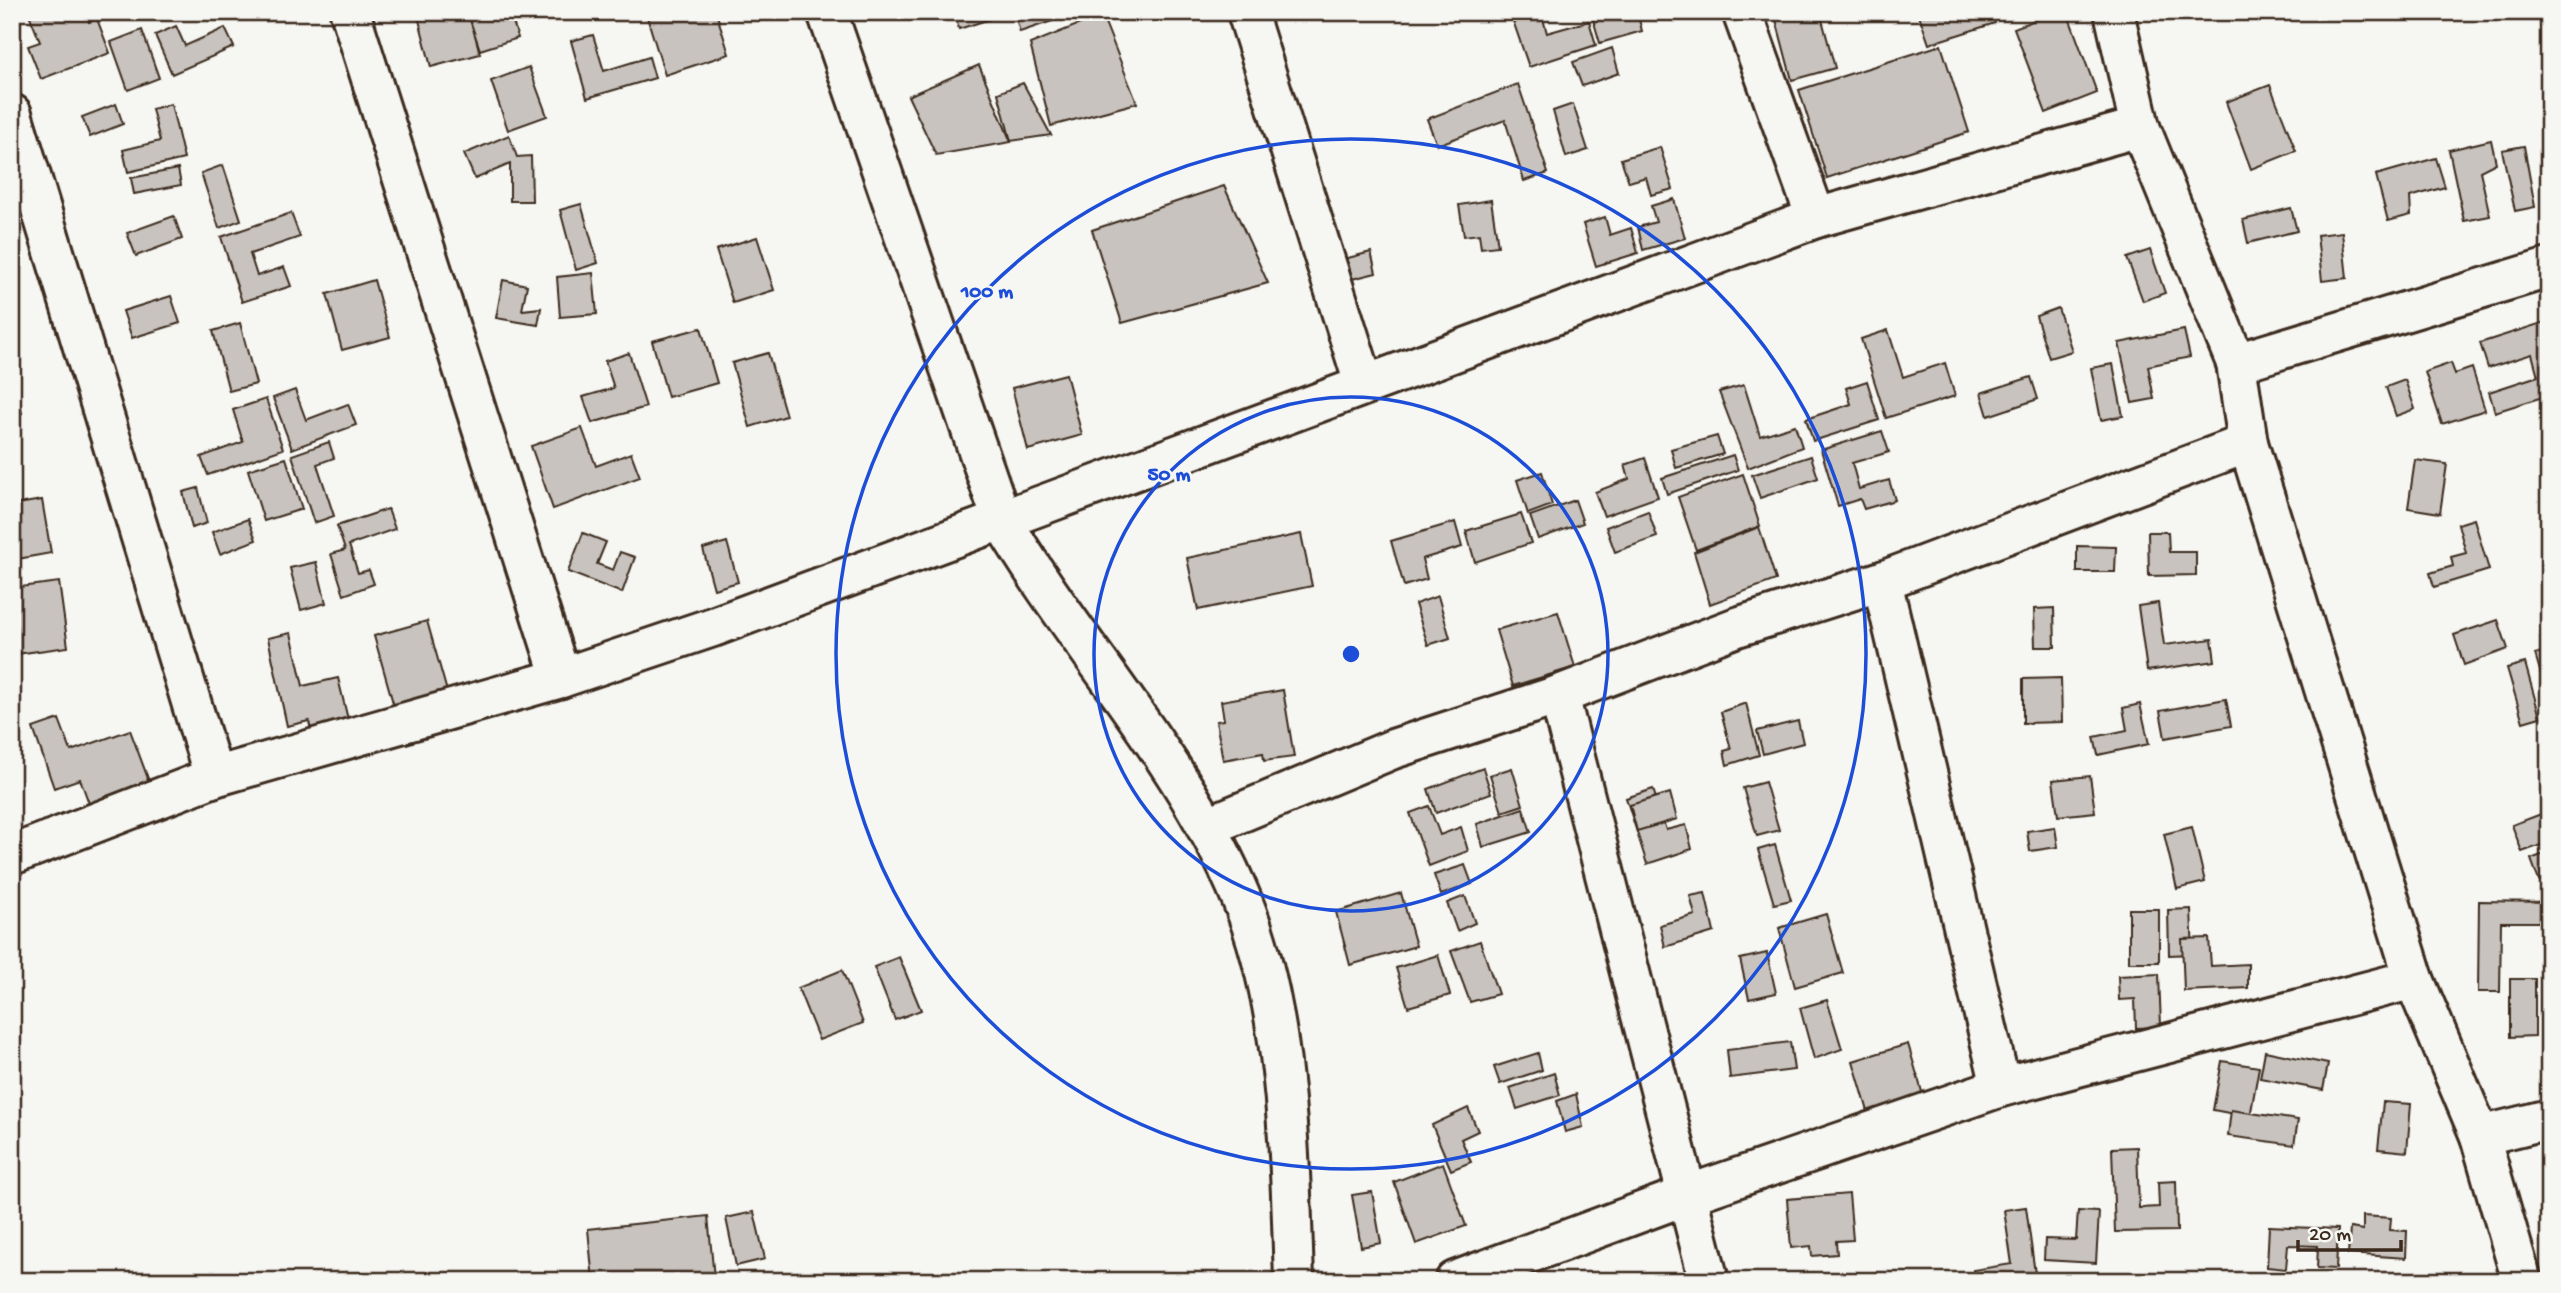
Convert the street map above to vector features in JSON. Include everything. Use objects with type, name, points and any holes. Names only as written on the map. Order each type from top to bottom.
[{"type":"street","points":[[350,12],[561,678]]},
{"type":"street","points":[[827,12],[1002,520],[1039,582],[1149,733],[1206,827],[1242,901],[1266,981],[1282,1081],[1291,1182],[1294,1281]]},
{"type":"street","points":[[1247,12],[1364,384]]},
{"type":"street","points":[[1742,12],[1816,218]]},
{"type":"street","points":[[2114,12],[2140,127],[2236,363],[2248,443],[2414,979],[2480,1136],[2522,1281]]},
{"type":"street","points":[[12,114],[214,777]]},
{"type":"street","points":[[12,855],[214,777],[561,678],[713,627],[1816,218],[2140,127]]},
{"type":"street","points":[[2236,363],[2549,268]]},
{"type":"street","points":[[1206,827],[1393,749],[1559,695],[1737,627],[1882,581],[2248,443]]},
{"type":"street","points":[[1882,581],[2001,1087]]},
{"type":"street","points":[[1559,695],[1709,1281]]},
{"type":"street","points":[[1455,1281],[1687,1195],[2001,1087],[2414,979]]},
{"type":"street","points":[[2480,1136],[2549,1119]]},
{"type":"building","points":[[86,12],[89,22],[97,19],[110,53],[41,79],[28,46],[40,42],[29,14]]},
{"type":"building","points":[[417,12],[469,12],[480,54],[431,67]]},
{"type":"building","points":[[510,12],[518,38],[480,50],[468,14]]},
{"type":"building","points":[[663,12],[716,12],[729,54],[665,75],[647,17]]},
{"type":"building","points":[[954,12],[1001,12],[1002,15],[959,29]]},
{"type":"building","points":[[1014,12],[1079,12],[1020,32]]},
{"type":"building","points":[[1510,12],[1541,12],[1547,33],[1589,21],[1596,45],[1529,67]]},
{"type":"building","points":[[1617,12],[1637,12],[1642,31],[1600,43],[1593,19]]},
{"type":"building","points":[[1774,12],[1820,12],[1835,68],[1792,80]]},
{"type":"building","points":[[1918,12],[1992,12],[1995,23],[1929,44]]},
{"type":"building","points":[[2056,12],[2067,12],[2097,93],[2046,113],[2014,28]]},
{"type":"building","points":[[1102,15],[1137,103],[1051,126],[1030,44]]},
{"type":"building","points":[[176,26],[185,46],[225,28],[234,47],[172,74],[155,35]]},
{"type":"building","points":[[142,30],[159,78],[128,90],[111,42]]},
{"type":"building","points":[[593,35],[604,71],[649,57],[655,78],[587,98],[571,41]]},
{"type":"building","points":[[1941,45],[1969,132],[1827,178],[1799,90]]},
{"type":"building","points":[[1612,48],[1619,73],[1582,86],[1573,62]]},
{"type":"building","points":[[979,65],[1011,142],[936,155],[908,96]]},
{"type":"building","points":[[529,67],[547,116],[508,130],[491,81]]},
{"type":"building","points":[[1023,83],[1051,135],[1011,141],[998,93]]},
{"type":"building","points":[[1518,84],[1548,173],[1524,181],[1505,120],[1437,145],[1427,119]]},
{"type":"building","points":[[2270,85],[2296,151],[2251,169],[2226,102]]},
{"type":"building","points":[[116,104],[123,124],[90,137],[82,117]]},
{"type":"building","points":[[171,104],[184,159],[128,172],[123,150],[160,141],[152,109]]},
{"type":"building","points":[[1573,104],[1588,150],[1566,157],[1553,111]]},
{"type":"building","points":[[509,135],[517,157],[531,156],[532,201],[510,201],[510,164],[475,179],[464,154]]},
{"type":"building","points":[[2491,140],[2496,163],[2480,171],[2490,216],[2464,221],[2449,150]]},
{"type":"building","points":[[2524,146],[2535,207],[2515,211],[2502,150]]},
{"type":"building","points":[[1660,147],[1673,189],[1651,195],[1646,177],[1629,182],[1621,159]]},
{"type":"building","points":[[2436,158],[2445,187],[2410,197],[2411,215],[2388,221],[2376,175]]},
{"type":"building","points":[[223,165],[241,220],[219,228],[201,173]]},
{"type":"building","points":[[178,169],[181,185],[134,194],[131,178]]},
{"type":"building","points":[[1224,186],[1268,283],[1122,323],[1092,230]]},
{"type":"building","points":[[1674,199],[1685,238],[1643,250],[1638,227],[1656,222],[1651,206]]},
{"type":"building","points":[[1491,200],[1498,246],[1481,248],[1479,234],[1464,236],[1459,205]]},
{"type":"building","points":[[581,204],[598,263],[576,270],[560,210]]},
{"type":"building","points":[[2291,208],[2297,231],[2248,243],[2243,220]]},
{"type":"building","points":[[291,213],[300,237],[250,254],[257,276],[284,267],[291,286],[242,302],[221,237]]},
{"type":"building","points":[[174,216],[182,239],[136,256],[127,233]]},
{"type":"building","points":[[1605,217],[1610,235],[1631,228],[1638,253],[1596,266],[1583,224]]},
{"type":"building","points":[[2342,232],[2347,278],[2322,281],[2317,235]]},
{"type":"building","points":[[757,237],[774,290],[733,303],[716,250]]},
{"type":"building","points":[[2150,250],[2165,293],[2143,301],[2127,258]]},
{"type":"building","points":[[1371,252],[1376,273],[1348,280],[1344,259]]},
{"type":"building","points":[[593,273],[597,314],[560,317],[557,277]]},
{"type":"building","points":[[374,280],[390,337],[342,350],[327,294]]},
{"type":"building","points":[[503,280],[527,285],[522,310],[541,308],[538,325],[496,318]]},
{"type":"building","points":[[171,296],[180,323],[132,338],[123,311]]},
{"type":"building","points":[[2058,308],[2072,351],[2049,358],[2036,316]]},
{"type":"building","points":[[2548,321],[2549,395],[2495,412],[2489,392],[2538,376],[2532,354],[2488,368],[2480,343]]},
{"type":"building","points":[[240,323],[256,384],[229,391],[213,331]]},
{"type":"building","points":[[701,328],[717,383],[668,397],[652,341]]},
{"type":"building","points":[[1888,330],[1903,377],[1945,363],[1955,396],[1886,418],[1861,339]]},
{"type":"building","points":[[2184,330],[2190,357],[2148,366],[2154,399],[2132,403],[2119,343]]},
{"type":"building","points":[[629,353],[646,407],[592,423],[583,397],[614,388],[605,361]]},
{"type":"building","points":[[768,353],[786,416],[750,427],[732,363]]},
{"type":"building","points":[[2451,363],[2455,374],[2472,368],[2485,410],[2442,424],[2425,372]]},
{"type":"building","points":[[2113,364],[2123,416],[2101,420],[2091,368]]},
{"type":"building","points":[[1066,374],[1082,435],[1028,450],[1012,388]]},
{"type":"building","points":[[2031,377],[2038,399],[1988,416],[1981,393]]},
{"type":"building","points":[[2405,380],[2415,409],[2396,416],[2386,387]]},
{"type":"building","points":[[12,381],[22,413],[12,416]]},
{"type":"building","points":[[1867,381],[1879,420],[1813,441],[1806,419],[1851,404],[1846,388]]},
{"type":"building","points":[[1744,385],[1760,436],[1795,425],[1802,447],[1748,468],[1719,392]]},
{"type":"building","points":[[295,390],[306,420],[348,404],[356,425],[292,449],[273,398]]},
{"type":"building","points":[[266,399],[283,449],[208,475],[201,457],[243,442],[233,410]]},
{"type":"building","points":[[582,428],[596,466],[631,453],[640,477],[553,509],[531,446]]},
{"type":"building","points":[[1882,431],[1889,452],[1852,463],[1859,489],[1889,480],[1895,500],[1864,509],[1860,499],[1838,506],[1821,450]]},
{"type":"building","points":[[1717,436],[1723,454],[1676,468],[1671,449]]},
{"type":"building","points":[[329,442],[334,458],[317,464],[334,516],[314,523],[292,455]]},
{"type":"building","points":[[1733,455],[1738,470],[1667,494],[1662,478]]},
{"type":"building","points":[[1811,456],[1818,478],[1760,498],[1752,475]]},
{"type":"building","points":[[286,458],[302,509],[264,521],[248,470]]},
{"type":"building","points":[[1645,458],[1658,497],[1604,516],[1595,492],[1629,479],[1625,465]]},
{"type":"building","points":[[2415,460],[2447,464],[2440,513],[2408,508]]},
{"type":"building","points":[[1542,472],[1552,505],[1528,514],[1517,480]]},
{"type":"building","points":[[1743,474],[1760,526],[1696,550],[1678,497]]},
{"type":"building","points":[[198,488],[207,523],[192,528],[183,492]]},
{"type":"building","points":[[42,500],[51,553],[12,560],[12,505]]},
{"type":"building","points":[[1575,500],[1583,523],[1538,539],[1530,516]]},
{"type":"building","points":[[388,509],[395,529],[349,545],[358,573],[369,570],[374,584],[344,595],[331,554],[345,550],[337,526]]},
{"type":"building","points":[[1648,511],[1657,537],[1615,552],[1606,527]]},
{"type":"building","points":[[1521,514],[1531,543],[1475,562],[1466,531]]},
{"type":"building","points":[[248,519],[256,540],[220,554],[212,532]]},
{"type":"building","points":[[2474,519],[2489,570],[2434,587],[2430,573],[2453,566],[2451,557],[2466,553],[2458,524]]},
{"type":"building","points":[[1455,522],[1462,547],[1422,559],[1427,579],[1404,586],[1391,541]]},
{"type":"building","points":[[1759,527],[1776,580],[1710,604],[1694,552]]},
{"type":"building","points":[[2148,532],[2168,532],[2169,552],[2196,552],[2196,575],[2149,576]]},
{"type":"building","points":[[583,533],[606,542],[597,564],[613,570],[620,552],[635,557],[622,593],[568,572]]},
{"type":"building","points":[[1301,534],[1312,586],[1198,610],[1187,558]]},
{"type":"building","points":[[727,542],[738,582],[714,589],[703,549]]},
{"type":"building","points":[[2077,546],[2116,547],[2115,572],[2077,572]]},
{"type":"building","points":[[316,562],[326,603],[301,610],[290,568]]},
{"type":"building","points":[[59,582],[68,647],[16,654],[12,588]]},
{"type":"building","points":[[1438,596],[1450,638],[1428,645],[1415,604]]},
{"type":"building","points":[[2158,603],[2164,645],[2212,639],[2215,661],[2147,671],[2138,606]]},
{"type":"building","points":[[2054,608],[2055,647],[2035,647],[2034,609]]},
{"type":"building","points":[[1558,612],[1575,667],[1513,686],[1496,630]]},
{"type":"building","points":[[2498,620],[2508,649],[2464,665],[2454,635]]},
{"type":"building","points":[[427,621],[448,695],[395,710],[374,636]]},
{"type":"building","points":[[291,633],[303,686],[338,678],[351,732],[313,741],[309,721],[287,726],[268,638]]},
{"type":"building","points":[[2549,650],[2549,701],[2535,654]]},
{"type":"building","points":[[2525,663],[2540,717],[2523,722],[2507,668]]},
{"type":"building","points":[[2061,678],[2062,722],[2023,723],[2023,679]]},
{"type":"building","points":[[1283,690],[1294,757],[1264,761],[1263,753],[1223,760],[1216,721],[1224,720],[1221,701]]},
{"type":"building","points":[[2226,699],[2231,726],[2165,738],[2160,711]]},
{"type":"building","points":[[1746,703],[1759,755],[1727,765],[1724,751],[1731,749],[1721,712]]},
{"type":"building","points":[[2140,704],[2149,744],[2098,755],[2094,737],[2127,730],[2123,708]]},
{"type":"building","points":[[59,719],[71,751],[130,730],[150,784],[90,806],[80,779],[54,788],[33,728]]},
{"type":"building","points":[[1798,721],[1803,743],[1763,754],[1757,731]]},
{"type":"building","points":[[1483,768],[1491,793],[1436,813],[1428,789]]},
{"type":"building","points":[[1512,768],[1523,805],[1502,812],[1490,775]]},
{"type":"building","points":[[2090,776],[2095,812],[2058,816],[2053,780]]},
{"type":"building","points":[[1765,782],[1779,830],[1757,836],[1743,788]]},
{"type":"building","points":[[1653,789],[1666,830],[1686,825],[1692,849],[1647,864],[1626,798]]},
{"type":"building","points":[[1670,793],[1677,819],[1637,831],[1630,805]]},
{"type":"building","points":[[1429,806],[1440,835],[1461,827],[1468,851],[1429,866],[1410,813]]},
{"type":"building","points":[[1523,808],[1531,832],[1483,847],[1477,824]]},
{"type":"building","points":[[2549,811],[2549,842],[2522,852],[2512,825]]},
{"type":"building","points":[[2055,827],[2058,847],[2030,851],[2027,831]]},
{"type":"building","points":[[2192,827],[2205,882],[2177,889],[2164,834]]},
{"type":"building","points":[[1775,845],[1791,900],[1774,904],[1758,850]]},
{"type":"building","points":[[2549,852],[2549,878],[2539,881],[2531,859]]},
{"type":"building","points":[[1465,865],[1472,884],[1441,895],[1434,875]]},
{"type":"building","points":[[1401,893],[1416,946],[1350,965],[1336,912]]},
{"type":"building","points":[[1705,893],[1714,932],[1665,947],[1660,925],[1695,915],[1690,896]]},
{"type":"building","points":[[1465,896],[1475,923],[1457,931],[1447,903]]},
{"type":"building","points":[[2479,901],[2549,902],[2549,922],[2501,922],[2500,992],[2478,992]]},
{"type":"building","points":[[2129,909],[2159,909],[2159,962],[2129,962]]},
{"type":"building","points":[[2191,909],[2193,954],[2169,955],[2168,910]]},
{"type":"building","points":[[1826,914],[1843,973],[1795,987],[1779,928]]},
{"type":"building","points":[[2209,938],[2211,966],[2248,964],[2248,988],[2184,991],[2182,939]]},
{"type":"building","points":[[1480,941],[1498,994],[1470,1002],[1451,951]]},
{"type":"building","points":[[1767,953],[1776,993],[1749,999],[1740,959]]},
{"type":"building","points":[[1438,955],[1450,995],[1408,1007],[1396,968]]},
{"type":"building","points":[[899,957],[921,1010],[895,1020],[874,967]]},
{"type":"building","points":[[842,970],[863,1023],[819,1040],[798,988]]},
{"type":"building","points":[[2159,974],[2161,1027],[2136,1028],[2135,999],[2119,1000],[2118,976]]},
{"type":"building","points":[[2510,979],[2535,979],[2535,1036],[2510,1037]]},
{"type":"building","points":[[1827,1000],[1842,1049],[1814,1059],[1800,1008]]},
{"type":"building","points":[[1790,1042],[1794,1070],[1730,1078],[1727,1050]]},
{"type":"building","points":[[1908,1044],[1925,1102],[1870,1118],[1853,1061]]},
{"type":"building","points":[[2265,1051],[2328,1064],[2323,1090],[2260,1078]]},
{"type":"building","points":[[1538,1053],[1542,1070],[1500,1084],[1494,1067]]},
{"type":"building","points":[[2222,1061],[2259,1067],[2250,1117],[2213,1110]]},
{"type":"building","points":[[1554,1073],[1560,1095],[1517,1109],[1510,1088]]},
{"type":"building","points":[[1576,1094],[1583,1127],[1565,1132],[1557,1101]]},
{"type":"building","points":[[2383,1102],[2411,1104],[2407,1152],[2378,1149]]},
{"type":"building","points":[[1468,1108],[1478,1131],[1461,1139],[1471,1162],[1451,1170],[1432,1125]]},
{"type":"building","points":[[2231,1110],[2298,1120],[2294,1145],[2228,1136]]},
{"type":"building","points":[[2137,1147],[2139,1208],[2159,1207],[2158,1182],[2176,1181],[2177,1231],[2115,1232],[2112,1148]]},
{"type":"building","points":[[1443,1163],[1466,1226],[1416,1244],[1394,1182]]},
{"type":"building","points":[[1372,1192],[1381,1243],[1361,1247],[1352,1195]]},
{"type":"building","points":[[1849,1194],[1853,1240],[1836,1241],[1837,1254],[1812,1256],[1811,1246],[1791,1248],[1787,1199]]},
{"type":"building","points":[[2026,1207],[2036,1281],[1974,1281],[1973,1270],[2012,1264],[2004,1210]]},
{"type":"building","points":[[2078,1211],[2099,1212],[2096,1263],[2044,1260],[2045,1239],[2076,1240]]},
{"type":"building","points":[[754,1212],[765,1259],[736,1266],[726,1218]]},
{"type":"building","points":[[708,1216],[714,1278],[593,1281],[588,1229]]},
{"type":"building","points":[[2363,1216],[2391,1218],[2390,1230],[2407,1231],[2406,1258],[2348,1254],[2350,1228],[2363,1230]]},
{"type":"building","points":[[2269,1226],[2338,1229],[2336,1269],[2317,1268],[2318,1246],[2288,1245],[2286,1269],[2267,1267]]},
{"type":"building","points":[[1645,1275],[1646,1281],[1599,1281]]}]
